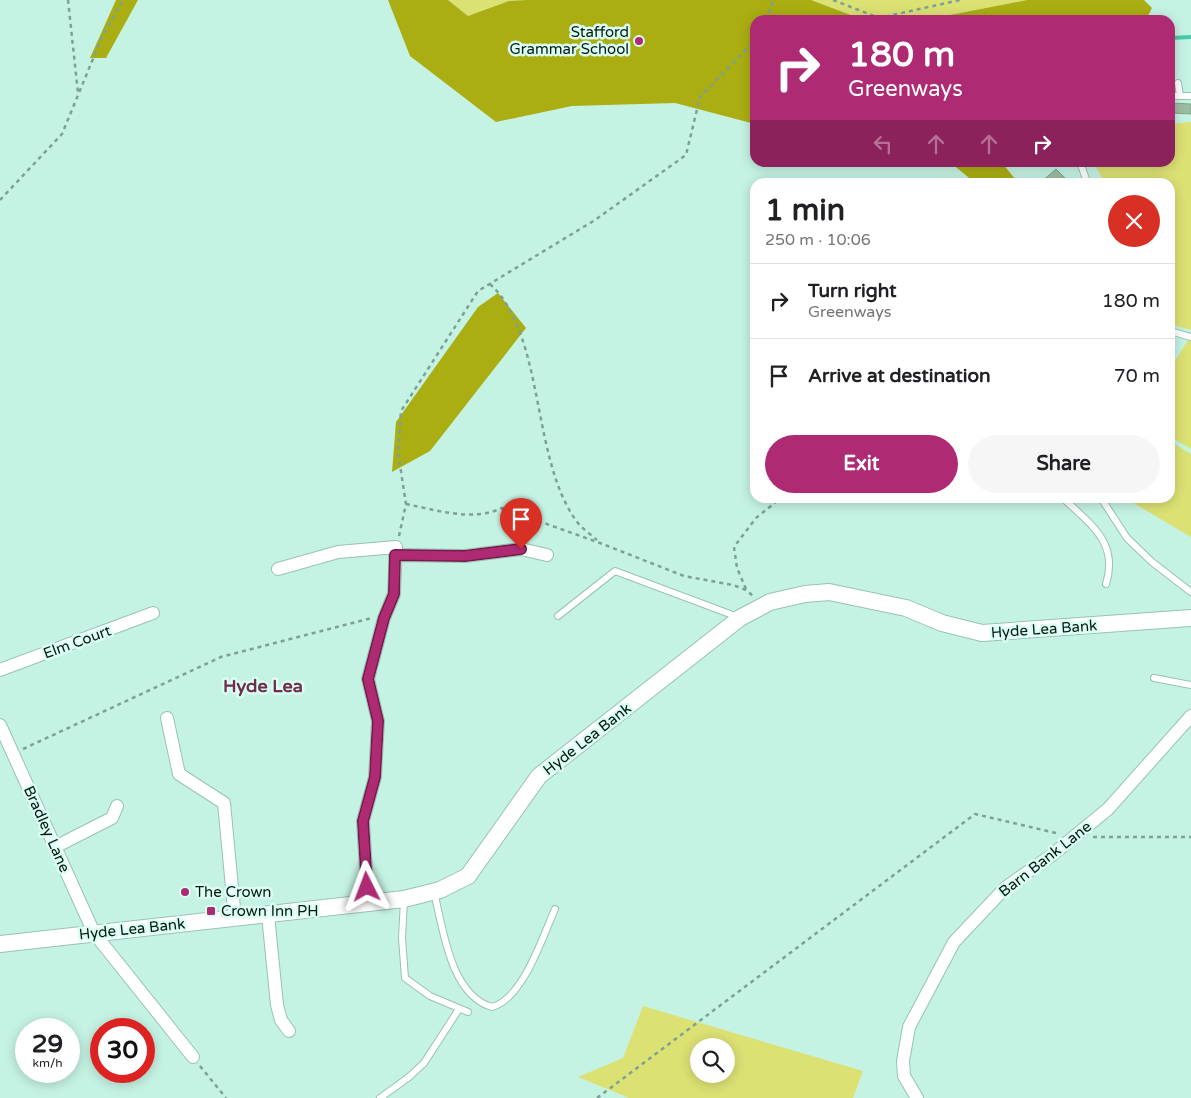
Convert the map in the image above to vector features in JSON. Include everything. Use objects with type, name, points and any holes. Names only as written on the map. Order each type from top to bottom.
[{"type":"street","points":[[278,569],[338,552],[396,551],[465,556],[521,549],[547,555]]},
{"type":"street","points":[[368,903],[363,821],[375,777],[378,721],[368,679],[384,618],[394,594],[396,551]]},
{"type":"street","name":"Hyde Lea Bank","points":[[0,944],[404,899],[434,892],[468,876],[538,776],[740,618],[762,605],[805,594],[829,592],[906,608],[942,623],[982,633],[1191,618]]},
{"type":"street","name":"Elm Court","points":[[0,670],[153,613]]},
{"type":"street","name":"Barn Bank Lane","points":[[917,1098],[904,1076],[903,1061],[909,1027],[954,942],[1005,888],[1052,855],[1108,809],[1191,716]]},
{"type":"street","points":[[168,718],[179,774],[224,803],[235,919]]},
{"type":"street","name":"Bradley Lane","points":[[0,725],[94,933],[193,1057]]},
{"type":"street","points":[[55,847],[112,818],[117,806]]},
{"type":"street","points":[[268,915],[276,1005],[281,1020],[289,1031]]},
{"type":"lane","points":[[1178,83],[1180,96]]},
{"type":"lane","points":[[1175,96],[1191,96]]},
{"type":"lane","points":[[1175,333],[1191,337]]},
{"type":"lane","points":[[1068,503],[1101,536],[1109,550],[1111,569],[1106,584]]},
{"type":"lane","points":[[1104,503],[1127,538],[1152,562],[1191,592]]},
{"type":"lane","points":[[558,616],[615,571],[740,618]]},
{"type":"lane","points":[[1154,678],[1191,685]]},
{"type":"lane","points":[[434,892],[454,972],[475,998],[492,1007],[499,1005],[515,992],[555,909]]},
{"type":"lane","points":[[404,899],[402,938],[406,978],[430,996],[468,1012]]},
{"type":"lane","points":[[380,1098],[410,1077],[424,1063],[459,1009]]},
{"type":"path","points":[[68,0],[78,94]]},
{"type":"path","points":[[0,200],[62,134],[102,37],[124,0]]},
{"type":"path","points":[[767,15],[774,0]]},
{"type":"path","points":[[833,0],[871,15]]},
{"type":"path","points":[[892,15],[960,0]]},
{"type":"path","points":[[396,551],[406,504],[398,452],[401,411],[478,292],[595,220],[686,155],[700,97],[750,45]]},
{"type":"path","points":[[490,284],[502,295],[520,334],[558,486],[575,521],[600,542]]},
{"type":"path","points":[[746,590],[737,568],[734,547],[756,518],[775,503]]},
{"type":"path","points":[[406,504],[453,514],[492,513],[502,508],[600,542],[684,576],[733,585],[746,590],[762,605]]},
{"type":"path","points":[[13,754],[220,657],[377,617],[384,618]]},
{"type":"path","points":[[597,1098],[975,814],[1074,837],[1191,837]]},
{"type":"path","points":[[193,1057],[226,1098]]},
{"type":"green space","points":[[448,0],[527,0],[509,1],[468,16]]},
{"type":"green space","points":[[811,0],[1027,0],[950,15],[851,15]]},
{"type":"green space","points":[[1191,122],[1191,330],[1175,325],[1175,178],[1102,178],[1096,167],[1175,167],[1175,124]]},
{"type":"green space","points":[[1188,340],[1191,341],[1191,449],[1175,440],[1175,361]]},
{"type":"green space","points":[[1175,444],[1191,454],[1191,537],[1133,503],[1175,503]]},
{"type":"green space","points":[[643,1006],[863,1071],[853,1098],[629,1098],[578,1077],[623,1058]]},
{"type":"shaded area","points":[[116,0],[138,0],[106,58],[90,58]]},
{"type":"shaded area","points":[[388,0],[448,0],[468,16],[509,1],[527,0],[811,0],[851,15],[750,15],[750,123],[675,103],[572,106],[496,122],[410,56]]},
{"type":"shaded area","points":[[1027,0],[1144,0],[1152,8],[1148,15],[950,15]]},
{"type":"shaded area","points":[[956,167],[1005,167],[1014,178],[969,178]]},
{"type":"shaded area","points":[[498,293],[526,328],[430,451],[392,472],[396,422],[478,307]]},
{"type":"building","points":[[1175,103],[1191,104],[1191,114],[1175,113]]},
{"type":"building","points":[[1056,169],[1065,178],[1046,178]]},
{"type":"waterway","points":[[1175,38],[1191,37]]},
{"type":"place","name":"Stafford Grammar School","points":[[639,41]]},
{"type":"place","name":"The Crown","points":[[185,892]]},
{"type":"place","name":"Crown Inn PH","points":[[211,911]]},
{"type":"district","name":"Hyde Lea","points":[[263,686]]},
{"type":"route","points":[[367,887],[363,821],[375,777],[378,721],[368,679],[384,618],[394,594],[395,555],[465,556],[521,549]]}]
